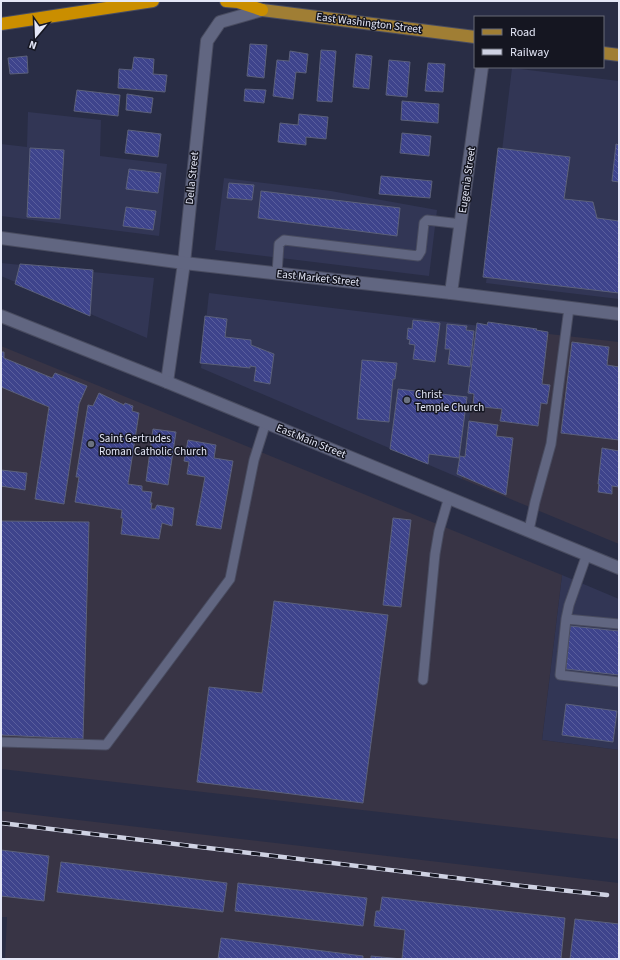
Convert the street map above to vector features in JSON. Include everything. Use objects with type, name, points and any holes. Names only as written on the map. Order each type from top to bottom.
[{"type":"highway","points":[[1,24],[153,1]]},
{"type":"highway","points":[[226,1],[238,2],[262,10]]},
{"type":"main road","name":"East Washington Street","points":[[262,10],[474,37]]},
{"type":"main road","name":"Della Street","points":[[167,382],[184,263],[207,41],[220,22],[262,10]]},
{"type":"main road","points":[[604,53],[619,55]]},
{"type":"main road","name":"Eugenia Street","points":[[451,293],[482,68]]},
{"type":"main road","name":"East Market Street","points":[[1,238],[184,263],[451,293],[619,314]]},
{"type":"main road","name":"East Market Street","points":[[1,241],[17,239]]},
{"type":"main road","name":"East Main Street","points":[[1,316],[266,422],[619,568]]},
{"type":"lane","points":[[277,273],[279,244],[284,240],[418,256],[421,251],[424,223],[427,220],[461,224]]},
{"type":"lane","points":[[529,530],[551,444],[569,308]]},
{"type":"lane","points":[[1,742],[106,745],[230,579],[254,460],[266,422]]},
{"type":"lane","points":[[423,680],[435,554],[439,531],[449,497]]},
{"type":"lane","points":[[586,554],[569,605],[560,675],[581,674],[601,676],[619,682]]},
{"type":"lane","points":[[566,619],[586,624],[607,626],[619,624]]},
{"type":"shaded area","points":[[512,68],[619,81],[619,299],[486,283]]},
{"type":"shaded area","points":[[28,112],[101,120],[100,156],[167,164],[159,236],[1,216],[1,144],[27,147]]},
{"type":"shaded area","points":[[224,178],[331,191],[437,210],[429,276],[215,250]]},
{"type":"shaded area","points":[[1,263],[154,278],[147,338],[1,276]]},
{"type":"shaded area","points":[[209,293],[481,326],[462,479],[201,368]]},
{"type":"shaded area","points":[[481,326],[619,342],[619,544],[462,479]]},
{"type":"shaded area","points":[[1,346],[562,575],[542,740],[619,750],[619,839],[1,769]]},
{"type":"shaded area","points":[[562,575],[619,599],[619,750],[542,740]]},
{"type":"shaded area","points":[[1,811],[619,883],[619,959],[5,959],[7,917],[1,917]]},
{"type":"building","points":[[250,44],[267,45],[264,78],[247,76]]},
{"type":"building","points":[[321,50],[336,51],[332,102],[317,101]]},
{"type":"building","points":[[290,51],[308,54],[306,73],[296,72],[293,99],[273,96],[277,60],[289,61]]},
{"type":"building","points":[[356,54],[372,56],[369,89],[353,87]]},
{"type":"building","points":[[27,56],[28,73],[10,74],[8,58]]},
{"type":"building","points":[[134,57],[154,59],[153,74],[167,75],[165,92],[118,88],[119,69],[132,70]]},
{"type":"building","points":[[389,60],[410,62],[407,97],[386,95]]},
{"type":"building","points":[[428,63],[445,64],[443,92],[425,91]]},
{"type":"building","points":[[245,89],[266,90],[264,103],[244,101]]},
{"type":"building","points":[[77,90],[120,95],[118,116],[74,111]]},
{"type":"building","points":[[127,94],[153,98],[151,113],[126,110]]},
{"type":"building","points":[[402,101],[439,104],[438,123],[401,120]]},
{"type":"building","points":[[299,114],[328,117],[326,139],[306,137],[306,145],[278,142],[280,123],[298,125]]},
{"type":"building","points":[[128,130],[161,134],[158,157],[125,153]]},
{"type":"building","points":[[402,133],[431,136],[429,156],[400,153]]},
{"type":"building","points":[[616,144],[619,145],[619,182],[612,181]]},
{"type":"building","points":[[30,148],[64,150],[60,219],[27,217]]},
{"type":"building","points":[[498,148],[570,157],[564,199],[593,202],[597,218],[619,221],[619,293],[483,277]]},
{"type":"building","points":[[129,169],[161,173],[158,193],[126,189]]},
{"type":"building","points":[[381,176],[432,181],[430,198],[379,194]]},
{"type":"building","points":[[229,183],[254,185],[252,200],[227,198]]},
{"type":"building","points":[[261,191],[400,208],[397,236],[258,218]]},
{"type":"building","points":[[126,207],[156,211],[153,230],[123,226]]},
{"type":"building","points":[[20,264],[93,270],[90,316],[15,284]]},
{"type":"building","points":[[205,316],[227,319],[225,337],[251,340],[251,345],[274,354],[270,384],[254,381],[256,367],[250,366],[250,368],[200,363]]},
{"type":"building","points":[[413,320],[440,323],[435,362],[413,359],[415,345],[409,344],[410,340],[407,339],[408,328],[412,329]]},
{"type":"building","points":[[488,322],[548,332],[542,384],[550,385],[547,404],[541,403],[538,426],[500,421],[502,409],[473,406],[474,394],[468,393],[477,323],[487,325]]},
{"type":"building","points":[[447,324],[467,326],[466,330],[474,331],[470,367],[448,364],[450,349],[445,349]]},
{"type":"building","points":[[572,342],[609,347],[607,365],[619,367],[619,440],[561,433]]},
{"type":"building","points":[[1,352],[4,352],[4,358],[52,378],[55,373],[87,386],[79,404],[64,504],[35,499],[49,407],[1,387]]},
{"type":"building","points":[[362,360],[397,363],[395,379],[393,379],[389,422],[357,419]]},
{"type":"building","points":[[398,389],[467,397],[459,458],[429,454],[428,464],[390,449]]},
{"type":"building","points":[[99,393],[124,405],[125,403],[133,406],[132,411],[139,413],[128,484],[142,486],[142,491],[152,492],[150,503],[152,503],[151,509],[155,509],[157,505],[174,508],[172,526],[162,523],[159,539],[121,534],[123,518],[121,518],[122,510],[75,502],[79,477],[76,477],[88,405],[93,406]]},
{"type":"building","points":[[469,421],[498,425],[496,436],[513,438],[506,495],[457,474],[460,456],[465,457]]},
{"type":"building","points":[[153,429],[176,432],[168,485],[146,481]]},
{"type":"building","points":[[188,440],[216,445],[214,458],[233,461],[221,529],[196,525],[205,477],[187,474],[189,462],[184,461]]},
{"type":"building","points":[[602,448],[619,451],[619,487],[612,486],[612,494],[598,492]]},
{"type":"building","points":[[1,470],[27,473],[25,490],[1,486]]},
{"type":"building","points":[[393,518],[411,520],[401,607],[383,605]]},
{"type":"building","points":[[1,521],[89,522],[83,739],[1,735]]},
{"type":"building","points":[[274,601],[388,615],[363,803],[197,782],[209,687],[262,693]]},
{"type":"building","points":[[570,626],[619,631],[619,675],[566,669]]},
{"type":"building","points":[[566,704],[617,711],[613,742],[562,735]]},
{"type":"building","points":[[1,850],[49,856],[44,901],[1,896]]},
{"type":"building","points":[[61,862],[227,883],[223,912],[57,892]]},
{"type":"building","points":[[238,883],[367,898],[363,926],[235,911]]},
{"type":"building","points":[[382,897],[565,918],[561,959],[402,959],[405,930],[374,926],[376,911],[380,911]]},
{"type":"building","points":[[575,919],[619,924],[619,959],[570,959]]},
{"type":"building","points":[[221,938],[363,956],[363,959],[218,959]]},
{"type":"building","points":[[371,956],[402,959],[371,959]]},
{"type":"railway","points":[[1,823],[607,895]]},
{"type":"place","name":"Christ Temple Church","points":[[407,400]]},
{"type":"place","name":"Saint Gertrudes Roman Catholic Church","points":[[91,444]]}]
